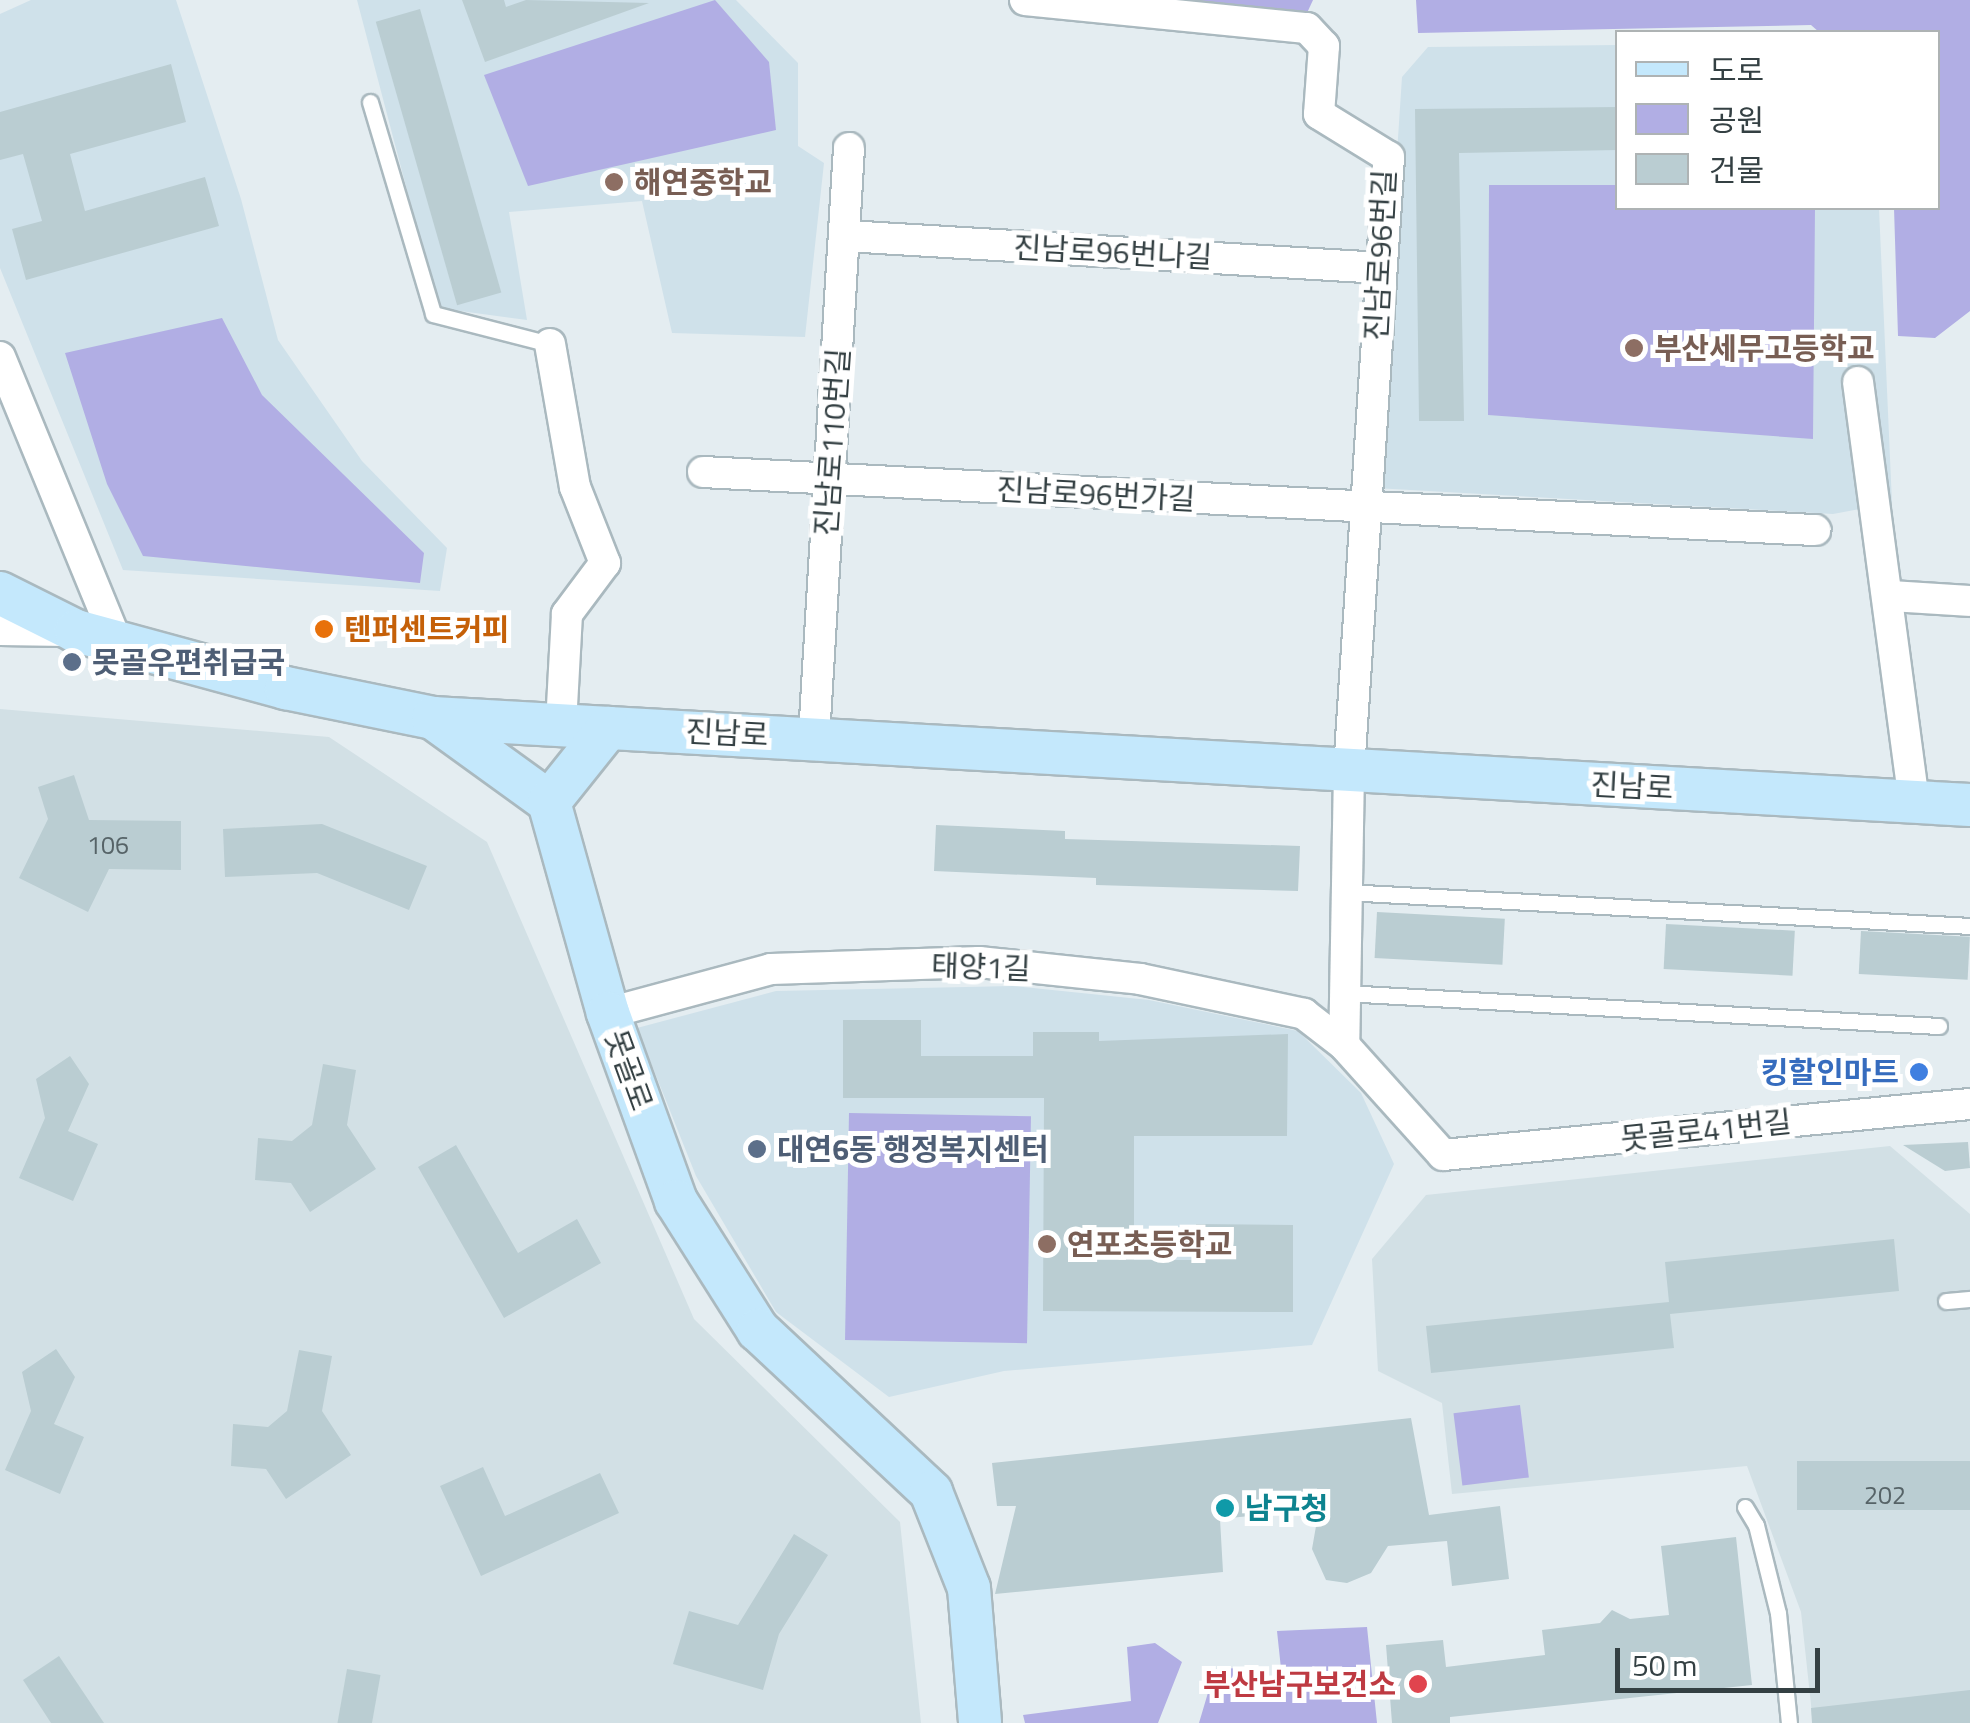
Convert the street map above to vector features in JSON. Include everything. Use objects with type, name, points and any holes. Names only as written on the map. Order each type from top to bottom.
[{"type":"main road","name":"진남로","points":[[0,592],[96,634],[286,688],[433,718],[1970,806]]},
{"type":"main road","points":[[433,718],[549,802],[608,728]]},
{"type":"main road","name":"못골로","points":[[549,802],[608,1013],[676,1201],[758,1330],[932,1492],[969,1588],[980,1723]]},
{"type":"street","name":"진남로96번길","points":[[1026,0],[1308,28],[1324,46],[1320,114],[1389,157],[1363,508],[1349,770]]},
{"type":"street","name":"진남로110번길","points":[[814,737],[850,148]]},
{"type":"street","name":"진남로96번나길","points":[[846,236],[1381,268]]},
{"type":"street","points":[[550,344],[575,487],[605,563],[566,614],[560,725]]},
{"type":"street","points":[[0,357],[96,634],[0,630]]},
{"type":"street","points":[[1858,382],[1890,596],[1914,801]]},
{"type":"street","name":"진남로96번가길","points":[[703,472],[1363,508]]},
{"type":"street","points":[[1363,508],[1815,530]]},
{"type":"street","points":[[1890,596],[1970,601]]},
{"type":"street","points":[[1344,1046],[1349,770]]},
{"type":"street","name":"태양1길","points":[[608,1013],[771,969],[978,962],[1140,980],[1304,1014],[1344,1046]]},
{"type":"street","name":"못골로41번길","points":[[1344,1046],[1443,1155],[1970,1104]]},
{"type":"lane","points":[[370,102],[433,314],[550,344]]},
{"type":"lane","points":[[1345,892],[1970,926]]},
{"type":"lane","points":[[1343,993],[1939,1026]]},
{"type":"lane","points":[[1946,1300],[1970,1299]]},
{"type":"lane","points":[[1745,1507],[1756,1525],[1778,1612],[1790,1723]]},
{"type":"shaded area","points":[[31,0],[176,0],[241,199],[278,340],[362,461],[447,548],[440,591],[123,570],[0,268],[0,14]]},
{"type":"shaded area","name":"해연중학교","points":[[357,0],[736,0],[798,63],[798,146],[824,163],[805,337],[672,333],[642,201],[509,212],[527,320],[438,308]]},
{"type":"shaded area","name":"부산세무고등학교","points":[[1615,45],[1615,210],[1879,210],[1892,503],[1833,514],[1375,488],[1402,77],[1428,47]]},
{"type":"shaded area","points":[[0,709],[329,737],[487,842],[694,1319],[900,1522],[921,1723],[0,1723]]},
{"type":"shaded area","name":"연포초등학교","points":[[1013,986],[1149,1000],[1298,1031],[1361,1093],[1394,1164],[1312,1345],[1004,1371],[889,1397],[776,1312],[696,1176],[637,1028],[776,991]]},
{"type":"shaded area","points":[[1890,1146],[1970,1214],[1970,1723],[1813,1723],[1801,1612],[1747,1466],[1452,1494],[1442,1403],[1378,1371],[1372,1259],[1426,1195]]},
{"type":"green space","points":[[715,0],[769,62],[776,130],[528,186],[484,75]]},
{"type":"green space","points":[[1162,0],[1313,0],[1307,13]]},
{"type":"green space","points":[[1416,0],[1970,0],[1970,311],[1935,338],[1898,336],[1894,210],[1940,210],[1940,30],[1817,30],[1811,25],[1418,33]]},
{"type":"green space","points":[[1489,185],[1615,185],[1615,210],[1815,210],[1813,439],[1488,415]]},
{"type":"green space","points":[[222,318],[262,395],[424,553],[420,583],[143,556],[107,484],[65,353]]},
{"type":"green space","points":[[849,1113],[1031,1116],[1027,1343],[845,1340]]},
{"type":"green space","points":[[1520,1405],[1529,1477],[1462,1486],[1453,1413]]},
{"type":"green space","points":[[1367,1627],[1377,1723],[1199,1723],[1215,1669],[1267,1667],[1271,1696],[1284,1697],[1277,1631]]},
{"type":"green space","points":[[1155,1643],[1182,1662],[1158,1723],[1025,1723],[1023,1715],[1131,1701],[1127,1647]]},
{"type":"building","points":[[462,0],[504,0],[506,7],[526,0],[649,3],[485,62]]},
{"type":"building","points":[[420,9],[501,293],[457,305],[376,22]]},
{"type":"building","points":[[171,64],[186,122],[70,154],[85,211],[205,177],[219,226],[26,280],[12,229],[42,221],[23,154],[0,160],[0,112]]},
{"type":"building","points":[[1615,107],[1615,150],[1459,153],[1464,421],[1419,421],[1415,109]]},
{"type":"building","points":[[74,775],[89,820],[181,821],[181,870],[109,869],[88,912],[19,878],[48,819],[38,787]]},
{"type":"building","points":[[322,824],[427,866],[409,910],[317,873],[225,877],[223,829]]},
{"type":"building","points":[[936,825],[1065,831],[1065,839],[1300,846],[1298,891],[1096,885],[1096,878],[934,871]]},
{"type":"building","points":[[1377,912],[1505,919],[1502,965],[1375,958]]},
{"type":"building","points":[[1666,924],[1795,931],[1792,976],[1664,969]]},
{"type":"building","points":[[1861,931],[1970,937],[1968,980],[1859,974]]},
{"type":"building","points":[[843,1020],[921,1020],[921,1056],[1033,1056],[1033,1032],[1099,1032],[1099,1041],[1288,1034],[1287,1136],[1134,1136],[1134,1260],[1196,1260],[1196,1224],[1293,1225],[1293,1312],[1043,1311],[1044,1098],[843,1098]]},
{"type":"building","points":[[70,1056],[89,1084],[68,1131],[98,1144],[73,1201],[19,1178],[45,1118],[36,1079]]},
{"type":"building","points":[[323,1064],[356,1070],[347,1125],[376,1169],[310,1212],[291,1183],[255,1180],[258,1138],[292,1141],[312,1125]]},
{"type":"building","points":[[1968,1142],[1970,1168],[1945,1171],[1903,1145]]},
{"type":"building","points":[[456,1145],[518,1253],[577,1219],[601,1263],[504,1318],[418,1167]]},
{"type":"building","points":[[1894,1239],[1899,1291],[1670,1314],[1674,1348],[1431,1373],[1426,1326],[1669,1302],[1665,1262]]},
{"type":"building","points":[[56,1349],[75,1377],[54,1424],[84,1437],[60,1494],[5,1470],[31,1411],[22,1372]]},
{"type":"building","points":[[299,1350],[332,1356],[322,1411],[351,1455],[286,1499],[266,1469],[231,1466],[233,1424],[268,1427],[287,1411]]},
{"type":"building","name":"남구청","points":[[1411,1418],[1429,1515],[1500,1506],[1509,1579],[1452,1586],[1447,1541],[1388,1546],[1371,1573],[1347,1583],[1326,1580],[1312,1549],[1319,1509],[1220,1519],[1223,1572],[995,1594],[1016,1506],[997,1506],[992,1463]]},
{"type":"building","points":[[1797,1461],[1970,1461],[1970,1510],[1797,1510]]},
{"type":"building","points":[[483,1467],[505,1516],[600,1473],[619,1513],[481,1576],[440,1486]]},
{"type":"building","points":[[794,1534],[828,1555],[779,1634],[763,1690],[673,1664],[689,1611],[738,1625]]},
{"type":"building","points":[[1736,1537],[1752,1685],[1450,1717],[1450,1723],[1392,1723],[1386,1645],[1443,1640],[1446,1667],[1545,1655],[1542,1630],[1600,1623],[1612,1610],[1630,1619],[1669,1615],[1661,1546]]},
{"type":"building","points":[[59,1656],[104,1723],[51,1723],[23,1680]]},
{"type":"building","points":[[347,1669],[380,1675],[372,1723],[337,1723]]},
{"type":"building","points":[[1970,1690],[1970,1723],[1812,1723],[1811,1708]]},
{"type":"place","name":"해연중학교","points":[[614,182]]},
{"type":"place","name":"부산세무고등학교","points":[[1634,348]]},
{"type":"place","name":"텐퍼센트커피","points":[[324,629]]},
{"type":"place","name":"못골우편취급국","points":[[72,662]]},
{"type":"place","name":"킹할인마트","points":[[1919,1072]]},
{"type":"place","name":"대연6동 행정복지센터","points":[[757,1149]]},
{"type":"place","name":"연포초등학교","points":[[1047,1244]]},
{"type":"place","name":"남구청","points":[[1225,1508]]},
{"type":"place","name":"부산남구보건소","points":[[1418,1684]]}]
